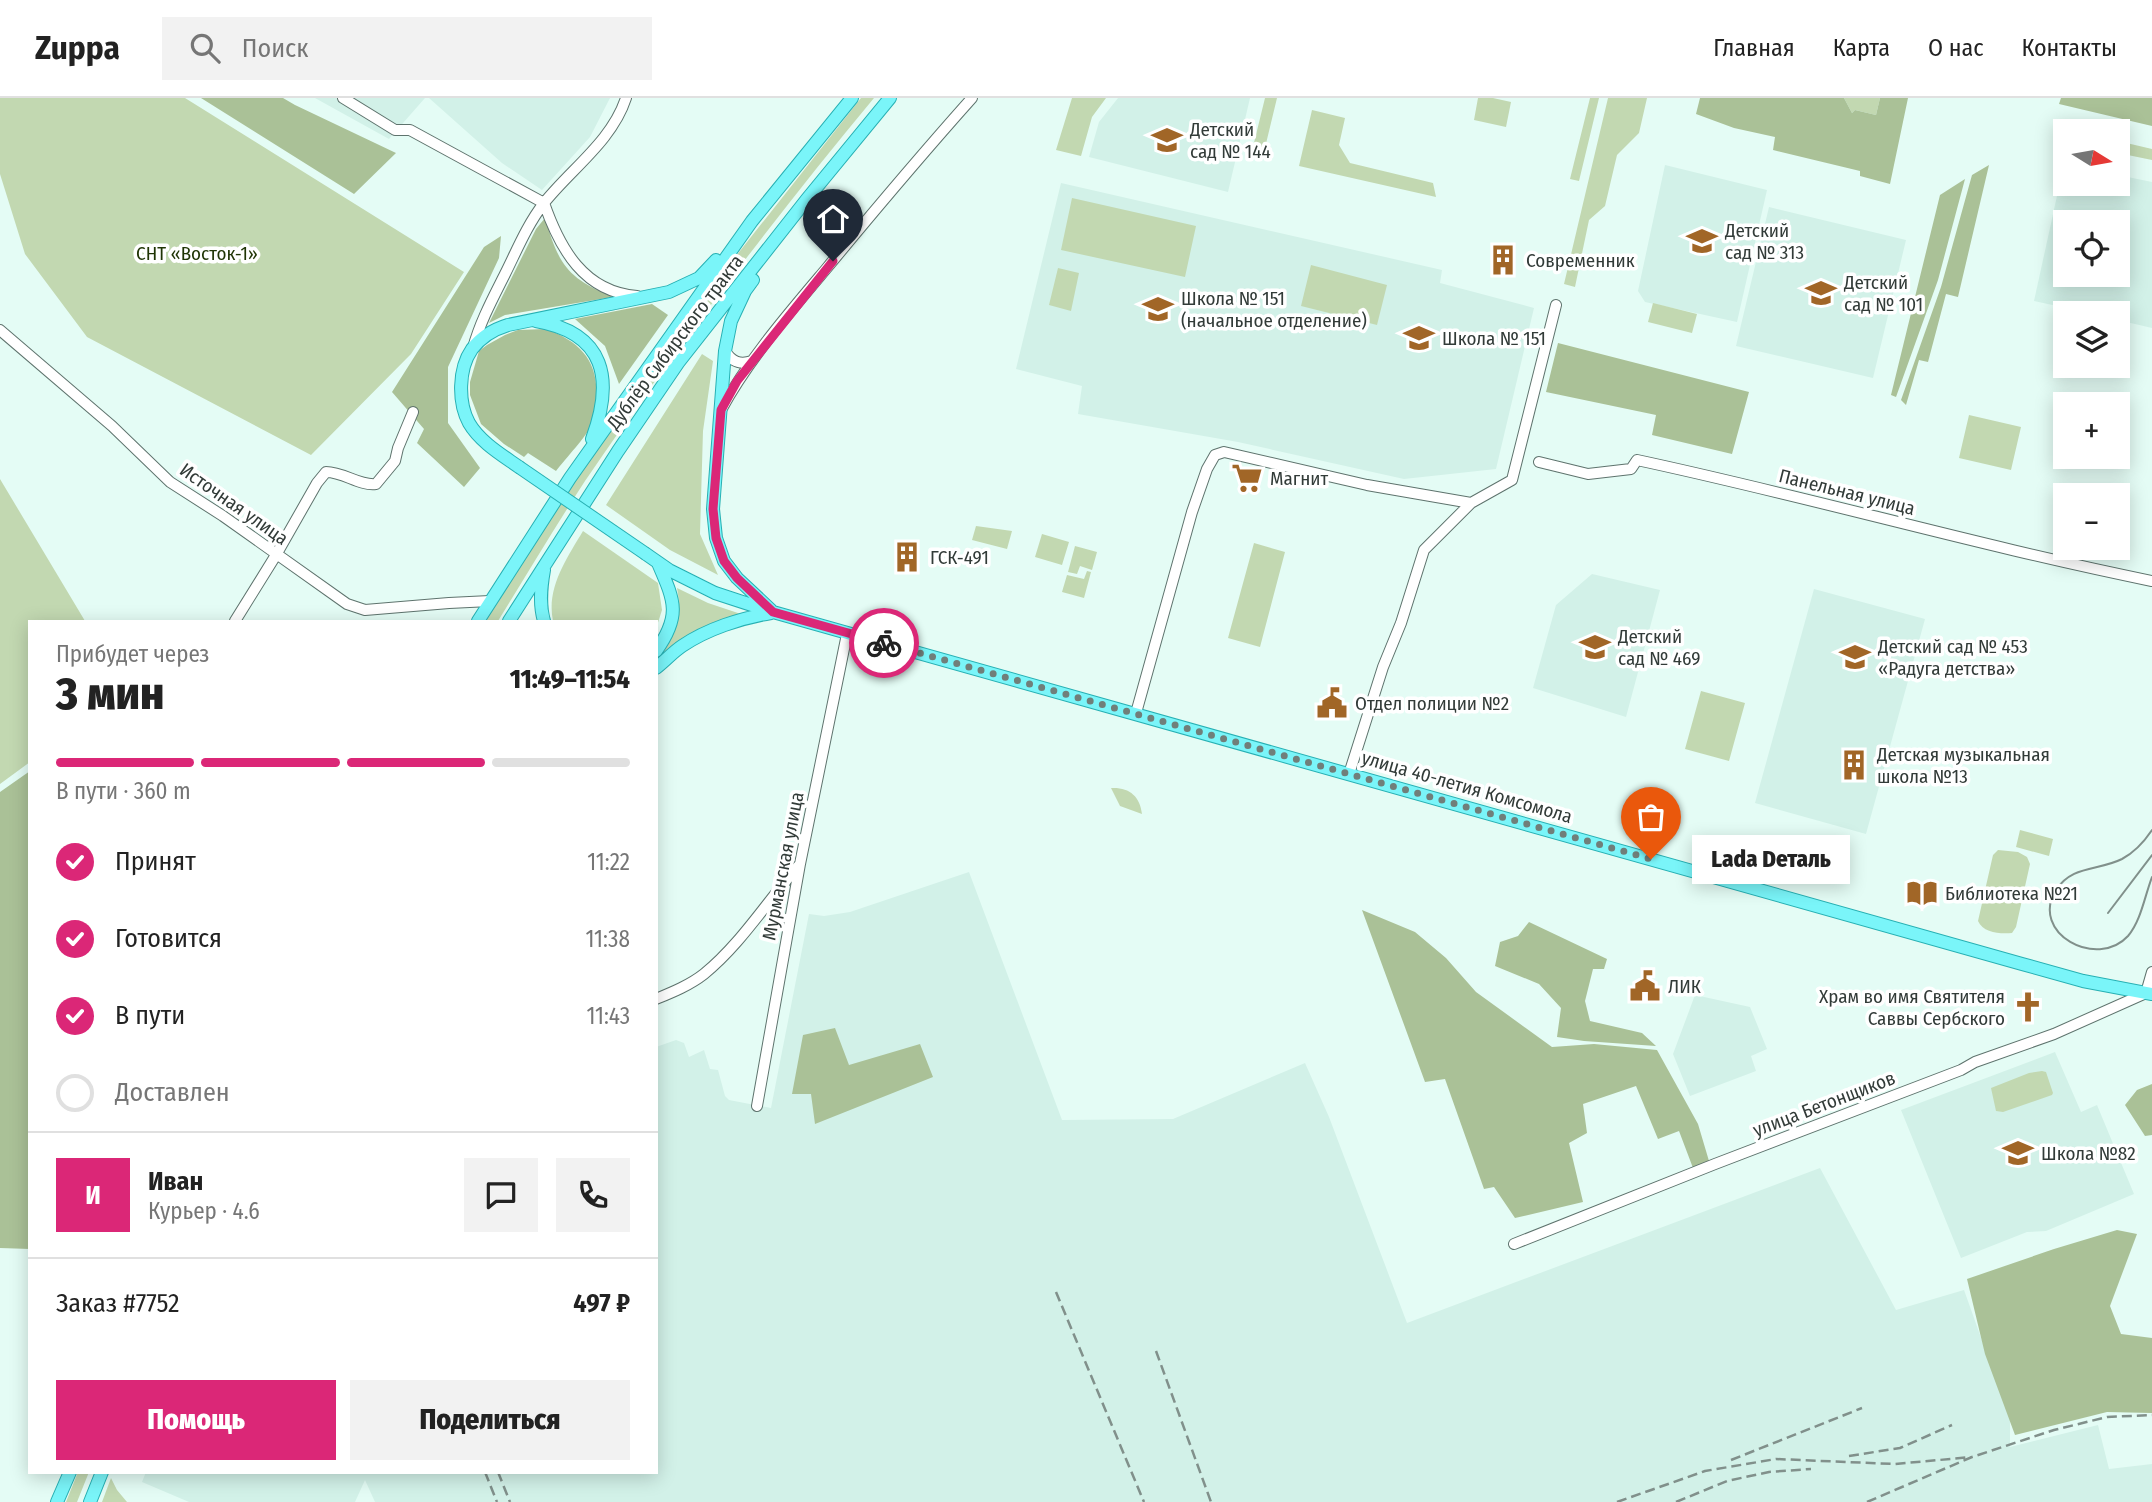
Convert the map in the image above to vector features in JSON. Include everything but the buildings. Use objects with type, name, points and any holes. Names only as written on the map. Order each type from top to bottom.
[{"type":"main road","name":"Дублёр Сибирского тракта","points":[[479,620],[570,478],[752,221],[852,98]]},
{"type":"main road","name":"Дублёр Сибирского тракта","points":[[510,620],[678,363],[890,98]]},
{"type":"main road","points":[[773,612],[737,578],[724,561],[716,538],[713,509],[725,351],[731,321],[745,291],[807,199]]},
{"type":"main road","points":[[472,348],[498,328],[682,288],[699,278],[752,221]]},
{"type":"main road","points":[[526,321],[552,325],[575,335],[593,349],[601,367],[603,390],[598,422],[570,478]]},
{"type":"main road","name":"улица 40-летия Комсомола","points":[[472,348],[461,386],[464,412],[477,435],[658,563],[715,593],[847,634],[2022,964],[2083,981],[2149,993]]},
{"type":"main road","points":[[658,563],[674,605],[670,628],[658,648]]},
{"type":"main road","points":[[544,620],[541,589],[545,564]]},
{"type":"main road","points":[[658,666],[682,646],[714,630],[773,612]]},
{"type":"main road","points":[[57,1502],[70,1474]]},
{"type":"main road","points":[[90,1502],[101,1474]]},
{"type":"street","points":[[343,98],[395,130],[410,130],[544,204],[568,255],[587,277],[608,290],[648,297]]},
{"type":"street","points":[[472,348],[478,329],[527,228],[544,204],[598,144],[620,113],[626,98]]},
{"type":"street","points":[[721,410],[737,381],[787,316],[972,98]]},
{"type":"street","points":[[1349,774],[1424,551],[1471,503],[1512,480],[1556,304]]},
{"type":"street","name":"Источная улица","points":[[0,330],[112,426],[170,482],[347,604],[368,614],[391,608],[490,601]]},
{"type":"street","points":[[725,351],[737,362],[752,361]]},
{"type":"street","points":[[236,620],[326,472],[336,472],[369,485],[376,484],[396,461],[398,448],[412,412]]},
{"type":"street","points":[[1136,713],[1192,512],[1207,469],[1215,455],[1224,452],[1367,485],[1471,503]]},
{"type":"street","name":"Панельная улица","points":[[1538,462],[1588,474],[1631,469],[1637,460],[1857,514],[2152,581]]},
{"type":"street","name":"Мурманская улица","points":[[757,1106],[800,864],[847,634]]},
{"type":"street","points":[[658,998],[704,974],[735,943],[800,864]]},
{"type":"street","points":[[2149,993],[2152,972]]},
{"type":"street","name":"улица Бетонщиков","points":[[1514,1244],[1961,1070],[1975,1062],[2054,1034],[2149,993]]},
{"type":"shaded area","points":[[315,98],[425,98],[389,139]]},
{"type":"shaded area","points":[[429,98],[610,98],[590,137],[542,190],[502,163]]},
{"type":"shaded area","name":"Детский сад № 144","points":[[1118,98],[1250,98],[1228,192],[1089,157],[1099,122]]},
{"type":"shaded area","name":"Детский сад № 313","points":[[1665,165],[1767,190],[1737,322],[1645,302],[1638,291]]},
{"type":"shaded area","points":[[2130,177],[2152,182],[2152,328],[2130,323],[2130,301],[2053,301],[2053,305],[2034,301],[2053,214],[2053,287],[2130,287],[2130,210],[2054,210],[2057,196],[2130,196]]},
{"type":"shaded area","points":[[1061,183],[1442,270],[1440,283],[1534,308],[1496,469],[1404,479],[1238,442],[1078,414],[1082,386],[1016,369]]},
{"type":"shaded area","name":"Детский сад № 101","points":[[1769,207],[1906,240],[1873,378],[1736,346]]},
{"type":"shaded area","name":"Детский сад № 469","points":[[1592,574],[1660,590],[1626,717],[1533,688],[1556,605]]},
{"type":"shaded area","points":[[1814,589],[1925,619],[1866,834],[1755,803]]},
{"type":"shaded area","points":[[969,872],[1062,1120],[1173,1119],[1305,1063],[1329,1117],[1407,1323],[1820,1168],[1896,1310],[1964,1290],[2010,1419],[2010,1447],[2098,1425],[2109,1469],[2152,1464],[2152,1502],[375,1502],[365,1480],[355,1502],[189,1502],[142,1482],[145,1474],[658,1474],[658,1046],[676,1040],[684,1043],[689,1057],[704,1050],[710,1069],[718,1070],[725,1096],[729,1100],[771,1108],[809,914],[824,916],[850,912]]},
{"type":"shaded area","points":[[1695,995],[1750,1007],[1767,1049],[1751,1056],[1756,1071],[1690,1096],[1673,1054]]},
{"type":"shaded area","name":"Школа №82","points":[[2055,1052],[2081,1112],[2097,1105],[2134,1194],[2046,1231],[2027,1232],[1961,1258],[1901,1110]]},
{"type":"green space","name":"СНТ «Восток-1»","points":[[0,98],[185,98],[464,272],[411,354],[311,455],[87,337],[25,254],[0,174]]},
{"type":"green space","points":[[201,98],[283,98],[396,153],[354,194]]},
{"type":"green space","points":[[861,98],[874,98],[761,238],[689,334],[585,481],[499,620],[486,620],[581,470],[717,280]]},
{"type":"green space","points":[[1072,98],[1106,98],[1092,117],[1081,156],[1056,150]]},
{"type":"green space","points":[[1265,98],[1277,98],[1262,160],[1251,155]]},
{"type":"green space","points":[[1478,98],[1511,102],[1506,127],[1474,120]]},
{"type":"green space","points":[[1590,98],[1599,98],[1579,181],[1570,179]]},
{"type":"green space","points":[[1608,98],[1647,98],[1639,133],[1617,155],[1605,206],[1589,220],[1575,287],[1564,284]]},
{"type":"green space","points":[[1700,98],[1844,98],[1852,113],[1855,110],[1876,115],[1880,98],[1908,98],[1890,184],[1860,176],[1860,171],[1773,150],[1775,137],[1734,128],[1696,114]]},
{"type":"green space","points":[[1844,98],[1880,98],[1876,115],[1855,110],[1852,113]]},
{"type":"green space","points":[[2061,98],[2152,98],[2152,126],[2130,119],[2059,104]]},
{"type":"green space","points":[[1312,110],[1345,118],[1339,145],[1350,163],[1433,183],[1436,197],[1299,166]]},
{"type":"green space","points":[[2130,144],[2152,149],[2152,160],[2130,155]]},
{"type":"green space","points":[[1989,165],[1958,297],[1946,294],[1928,362],[1919,360],[1906,405],[1901,400],[1941,287],[1972,175]]},
{"type":"green space","points":[[1965,179],[1938,280],[1896,397],[1891,395],[1940,195]]},
{"type":"green space","points":[[1072,198],[1196,226],[1185,277],[1061,250]]},
{"type":"green space","points":[[545,218],[555,248],[567,268],[585,283],[613,297],[505,315],[489,323],[536,229]]},
{"type":"green space","points":[[501,236],[499,258],[448,367],[448,423],[480,468],[464,487],[417,443],[424,429],[392,392],[484,247]]},
{"type":"green space","points":[[1311,265],[1387,285],[1377,325],[1301,306]]},
{"type":"green space","points":[[1058,268],[1079,273],[1071,311],[1049,305]]},
{"type":"green space","points":[[1653,303],[1697,314],[1692,333],[1648,322]]},
{"type":"green space","points":[[652,304],[668,315],[619,384],[605,346],[575,319]]},
{"type":"green space","points":[[546,329],[569,340],[586,355],[595,376],[596,388],[593,423],[556,471],[528,453],[524,457],[481,424],[470,395],[470,382],[479,351],[518,330]]},
{"type":"green space","points":[[1558,343],[1749,392],[1732,454],[1652,435],[1656,415],[1546,392]]},
{"type":"green space","points":[[702,354],[713,361],[703,431],[700,534],[718,575],[670,550],[606,505]]},
{"type":"green space","points":[[1969,415],[2021,427],[2011,470],[1959,458]]},
{"type":"green space","points":[[0,479],[84,620],[28,620],[28,763],[0,784]]},
{"type":"green space","points":[[976,526],[1012,531],[1007,549],[972,540]]},
{"type":"green space","points":[[583,531],[658,583],[662,610],[658,623],[658,620],[553,620],[552,597],[565,563]]},
{"type":"green space","points":[[1042,534],[1069,542],[1062,565],[1035,557]]},
{"type":"green space","points":[[1254,543],[1285,552],[1260,647],[1228,638]]},
{"type":"green space","points":[[1075,546],[1097,552],[1092,570],[1080,566],[1077,574],[1068,572]]},
{"type":"green space","points":[[1087,571],[1091,572],[1084,598],[1062,592],[1067,575],[1084,579]]},
{"type":"green space","points":[[677,588],[708,603],[741,614],[695,632],[658,659],[676,627],[679,599]]},
{"type":"green space","points":[[1701,691],[1745,703],[1729,761],[1685,749]]},
{"type":"green space","points":[[28,772],[28,1249],[0,1248],[0,792]]},
{"type":"green space","points":[[1111,788],[1123,789],[1132,794],[1139,802],[1142,814],[1120,806]]},
{"type":"green space","points":[[2020,830],[2053,839],[2049,856],[2016,847]]},
{"type":"green space","points":[[1998,850],[2018,852],[2027,857],[2030,864],[2016,927],[2012,933],[1988,930],[1978,921],[1993,855]]},
{"type":"green space","points":[[1362,910],[1415,932],[1446,958],[1476,992],[1552,1047],[1594,1044],[1657,1050],[1698,1124],[1709,1161],[1693,1168],[1679,1131],[1658,1139],[1636,1086],[1583,1104],[1587,1133],[1569,1143],[1583,1202],[1515,1218],[1494,1187],[1484,1189],[1445,1079],[1425,1082]]},
{"type":"green space","points":[[1529,922],[1607,959],[1604,969],[1593,969],[1585,1001],[1590,1021],[1642,1033],[1656,1046],[1557,1037],[1561,1008],[1539,984],[1495,966],[1500,942],[1518,936]]},
{"type":"green space","points":[[835,1028],[849,1065],[920,1044],[933,1077],[815,1124],[811,1094],[792,1094],[803,1035]]},
{"type":"green space","points":[[2046,1072],[2052,1095],[2003,1112],[1996,1111],[1991,1088],[2029,1073]]},
{"type":"green space","points":[[2152,1084],[2152,1135],[2145,1136],[2125,1105],[2137,1090]]},
{"type":"green space","points":[[2117,1230],[2137,1234],[2110,1306],[2121,1334],[2152,1338],[2152,1413],[2107,1412],[2015,1435],[1985,1354],[1967,1279]]},
{"type":"green space","points":[[77,1474],[88,1474],[77,1502],[66,1502]]},
{"type":"green space","points":[[111,1478],[117,1490],[127,1502],[102,1502]]},
{"type":"tram line","points":[[2152,830],[2139,846],[2122,859],[2078,872],[2062,882],[2050,906],[2052,920],[2059,932],[2070,942],[2084,948],[2115,946],[2128,936],[2136,923],[2152,877]]},
{"type":"tram line","points":[[2108,913],[2152,855]]},
{"type":"railway","points":[[1056,1292],[1144,1502]]},
{"type":"railway","points":[[1156,1351],[1211,1502]]},
{"type":"railway","points":[[1731,1460],[1862,1408]]},
{"type":"railway","points":[[1867,1502],[1972,1457],[2054,1430],[2107,1417],[2152,1415]]},
{"type":"railway","points":[[1849,1456],[1900,1448],[1952,1425]]},
{"type":"railway","points":[[1617,1502],[1705,1471],[1776,1459],[1895,1464],[1972,1457]]},
{"type":"railway","points":[[1676,1502],[1727,1481],[1769,1472],[1811,1469]]},
{"type":"railway","points":[[486,1474],[497,1502]]},
{"type":"railway","points":[[499,1474],[510,1502]]},
{"type":"way so far","points":[[884,643],[1651,859]]},
{"type":"place","name":"Детский сад № 144","points":[[1167,140]]},
{"type":"place","name":"Детский сад № 313","points":[[1702,241]]},
{"type":"place","name":"Современник","points":[[1503,260]]},
{"type":"place","name":"Детский сад № 101","points":[[1821,293]]},
{"type":"place","name":"Школа № 151 (начальное отделение)","points":[[1158,309]]},
{"type":"place","name":"Школа № 151","points":[[1419,338]]},
{"type":"place","name":"Магнит","points":[[1247,478]]},
{"type":"place","name":"ГСК-491","points":[[907,557]]},
{"type":"place","name":"Детский сад № 469","points":[[1595,647]]},
{"type":"place","name":"Детский сад № 453 «Радуга детства»","points":[[1855,657]]},
{"type":"place","name":"Отдел полиции №2","points":[[1332,703]]},
{"type":"place","name":"Детская музыкальная школа №13","points":[[1854,765]]},
{"type":"place","name":"Lada Dеталь","points":[[1651,859]]},
{"type":"place","name":"Библиотека №21","points":[[1922,893]]},
{"type":"place","name":"ЛИК","points":[[1645,986]]},
{"type":"place","name":"Храм во имя Святителя Саввы Сербского","points":[[2028,1007]]},
{"type":"place","name":"Школа №82","points":[[2018,1153]]},
{"type":"route","points":[[833,261],[737,381],[721,410],[713,509],[716,538],[724,561],[737,578],[773,612],[884,643]]}]
